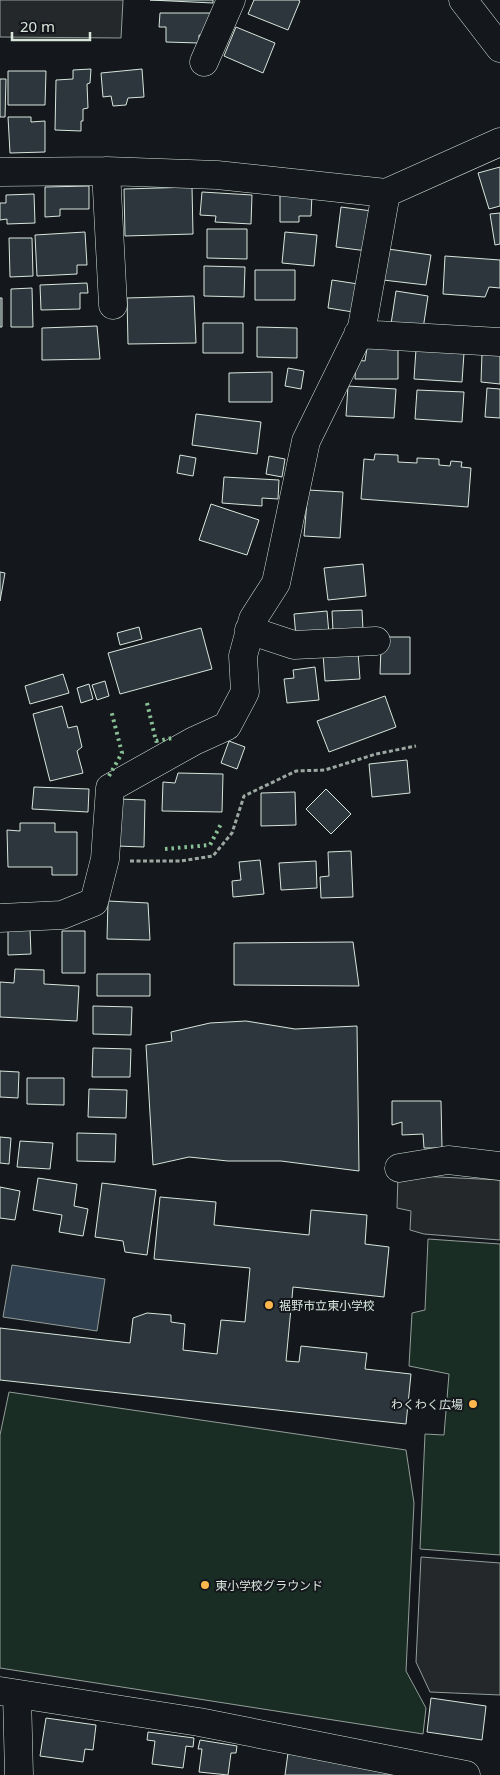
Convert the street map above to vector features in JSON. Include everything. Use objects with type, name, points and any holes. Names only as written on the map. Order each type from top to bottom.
[{"type":"street","points":[[204,62],[231,0]]},
{"type":"street","points":[[463,0],[500,48]]},
{"type":"street","points":[[0,172],[106,171],[216,176],[386,193],[500,142]]},
{"type":"street","points":[[106,171],[113,305]]},
{"type":"street","points":[[0,918],[62,915],[94,902],[104,859],[110,788],[194,741],[227,726],[245,692],[242,656],[249,630],[253,619],[276,583],[306,441],[362,327],[386,193]]},
{"type":"street","points":[[358,334],[500,342]]},
{"type":"street","points":[[249,630],[294,645],[376,641]]},
{"type":"street","points":[[399,1168],[448,1160],[500,1166]]},
{"type":"street","points":[[20,1775],[9,1692],[199,1722],[436,1772],[466,1775]]},
{"type":"path","points":[[104,859],[153,862],[181,861],[213,856],[232,833],[244,796],[296,771],[326,770],[376,754],[416,746]]},
{"type":"green space","name":"わくわく広場","points":[[428,1239],[500,1244],[500,1555],[420,1549],[425,1434],[444,1435],[449,1374],[409,1366],[412,1313],[425,1310]]},
{"type":"green space","name":"東小学校グラウンド","points":[[9,1392],[406,1450],[414,1503],[406,1671],[426,1708],[423,1734],[0,1668],[0,1435]]},
{"type":"shaded area","points":[[0,0],[123,0],[121,38],[0,37]]},
{"type":"shaded area","points":[[398,1175],[500,1180],[500,1240],[424,1234],[410,1230],[411,1211],[397,1208]]},
{"type":"shaded area","points":[[421,1557],[500,1563],[500,1695],[430,1692],[416,1662]]},
{"type":"water","points":[[12,1265],[105,1279],[97,1331],[3,1317]]},
{"type":"building","points":[[150,0],[213,0],[213,3]]},
{"type":"building","points":[[254,0],[300,1],[288,30],[248,14]]},
{"type":"building","points":[[160,13],[214,13],[213,35],[199,35],[199,43],[166,42],[166,27],[159,27]]},
{"type":"building","points":[[236,27],[275,43],[263,73],[224,56]]},
{"type":"building","points":[[91,69],[90,83],[87,84],[88,108],[83,109],[81,131],[55,130],[56,80],[73,79],[73,70]]},
{"type":"building","points":[[142,69],[144,97],[128,98],[126,105],[113,106],[111,96],[103,97],[101,73]]},
{"type":"building","points":[[8,71],[46,71],[45,105],[8,105]]},
{"type":"building","points":[[0,79],[6,79],[5,117],[0,117]]},
{"type":"building","points":[[8,117],[31,117],[31,122],[45,121],[45,152],[10,153]]},
{"type":"building","points":[[500,167],[500,206],[489,209],[478,173]]},
{"type":"building","points":[[89,186],[89,209],[60,209],[60,216],[45,217],[45,187]]},
{"type":"building","points":[[192,187],[193,234],[125,236],[124,189]]},
{"type":"building","points":[[202,192],[252,195],[251,224],[215,222],[216,216],[200,215]]},
{"type":"building","points":[[280,193],[312,194],[311,216],[299,216],[299,222],[280,222]]},
{"type":"building","points":[[34,194],[35,223],[7,224],[7,219],[0,220],[0,203],[6,203],[6,195]]},
{"type":"building","points":[[341,207],[372,211],[367,251],[336,247]]},
{"type":"building","points":[[500,213],[500,244],[495,245],[490,214]]},
{"type":"building","points":[[207,229],[247,229],[247,259],[207,258]]},
{"type":"building","points":[[85,232],[87,265],[77,265],[77,274],[37,276],[35,235]]},
{"type":"building","points":[[285,232],[317,235],[314,266],[282,263]]},
{"type":"building","points":[[9,238],[32,238],[33,276],[10,277]]},
{"type":"building","points":[[388,249],[431,255],[426,285],[383,280]]},
{"type":"building","points":[[445,256],[500,260],[500,288],[489,287],[485,297],[443,294]]},
{"type":"building","points":[[204,266],[245,267],[244,297],[204,296]]},
{"type":"building","points":[[255,270],[295,270],[295,300],[255,300]]},
{"type":"building","points":[[332,280],[358,284],[353,312],[328,308]]},
{"type":"building","points":[[87,283],[88,293],[80,293],[80,309],[41,310],[40,285]]},
{"type":"building","points":[[32,288],[33,327],[11,327],[11,289]]},
{"type":"building","points":[[396,291],[428,296],[423,329],[391,324]]},
{"type":"building","points":[[194,296],[196,343],[128,344],[127,298]]},
{"type":"building","points":[[0,298],[2,298],[2,327],[0,327]]},
{"type":"building","points":[[203,323],[243,323],[243,353],[203,353]]},
{"type":"building","points":[[97,326],[100,359],[42,360],[42,328]]},
{"type":"building","points":[[257,327],[297,328],[297,358],[257,357]]},
{"type":"building","points":[[367,348],[398,348],[398,379],[355,379],[356,360],[365,361]]},
{"type":"building","points":[[416,349],[464,353],[462,382],[414,379]]},
{"type":"building","points":[[482,353],[500,354],[500,384],[481,382]]},
{"type":"building","points":[[288,368],[304,371],[301,389],[285,386]]},
{"type":"building","points":[[272,372],[272,402],[229,402],[229,373]]},
{"type":"building","points":[[348,386],[396,389],[394,418],[346,416]]},
{"type":"building","points":[[487,388],[500,389],[500,418],[485,417]]},
{"type":"building","points":[[417,390],[464,392],[462,422],[415,419]]},
{"type":"building","points":[[196,414],[261,422],[257,454],[192,445]]},
{"type":"building","points":[[375,454],[398,455],[398,462],[417,463],[417,458],[439,459],[439,465],[450,466],[451,461],[462,462],[461,467],[471,468],[468,507],[361,499],[364,459],[374,460]]},
{"type":"building","points":[[180,455],[196,458],[193,476],[177,473]]},
{"type":"building","points":[[269,456],[285,459],[282,477],[266,474]]},
{"type":"building","points":[[224,477],[279,480],[278,499],[262,498],[262,506],[222,503]]},
{"type":"building","points":[[308,490],[343,492],[340,538],[304,536]]},
{"type":"building","points":[[211,504],[259,520],[247,555],[199,540]]},
{"type":"building","points":[[363,564],[366,596],[328,600],[324,568]]},
{"type":"building","points":[[0,572],[5,573],[0,601]]},
{"type":"building","points":[[362,610],[363,630],[333,631],[332,611]]},
{"type":"building","points":[[327,611],[329,634],[296,637],[294,614]]},
{"type":"building","points":[[139,627],[142,639],[120,645],[117,633]]},
{"type":"building","points":[[201,628],[212,669],[120,694],[108,653]]},
{"type":"building","points":[[388,637],[410,637],[410,674],[380,674],[381,647]]},
{"type":"building","points":[[358,652],[360,679],[325,681],[323,654]]},
{"type":"building","points":[[315,667],[319,700],[287,703],[284,679],[294,678],[293,670]]},
{"type":"building","points":[[63,674],[69,693],[30,704],[25,686]]},
{"type":"building","points":[[105,681],[109,696],[97,700],[92,685]]},
{"type":"building","points":[[89,684],[93,699],[81,703],[77,688]]},
{"type":"building","points":[[385,696],[396,727],[329,752],[317,721]]},
{"type":"building","points":[[62,706],[68,728],[77,726],[82,747],[77,751],[83,773],[50,781],[33,714]]},
{"type":"building","points":[[229,741],[245,747],[237,769],[221,763]]},
{"type":"building","points":[[407,760],[410,793],[372,797],[369,764]]},
{"type":"building","points":[[178,773],[223,774],[222,812],[162,811],[163,782],[175,783]]},
{"type":"building","points":[[34,787],[89,789],[88,812],[32,809]]},
{"type":"building","points":[[326,789],[351,814],[331,834],[306,809]]},
{"type":"building","points":[[295,792],[296,825],[261,826],[261,793]]},
{"type":"building","points":[[119,799],[145,800],[144,847],[117,846]]},
{"type":"building","points":[[20,823],[55,823],[55,832],[77,832],[77,875],[52,875],[52,867],[8,867],[7,830],[20,831]]},
{"type":"building","points":[[351,851],[353,897],[321,898],[320,877],[329,876],[328,852]]},
{"type":"building","points":[[260,860],[264,894],[233,897],[232,881],[241,880],[239,862]]},
{"type":"building","points":[[316,861],[317,888],[281,890],[279,863]]},
{"type":"building","points":[[108,901],[148,903],[150,940],[107,939]]},
{"type":"building","points":[[8,929],[30,929],[31,954],[8,955]]},
{"type":"building","points":[[62,931],[85,931],[85,973],[62,973]]},
{"type":"building","points":[[353,942],[359,986],[234,985],[234,943]]},
{"type":"building","points":[[15,969],[44,970],[44,984],[79,986],[77,1021],[0,1017],[0,982],[14,983]]},
{"type":"building","points":[[97,974],[150,974],[150,996],[97,996]]},
{"type":"building","points":[[93,1006],[132,1007],[131,1035],[93,1034]]},
{"type":"building","points":[[246,1021],[295,1029],[357,1026],[359,1171],[281,1161],[228,1161],[189,1157],[153,1165],[146,1045],[172,1041],[171,1032],[210,1023]]},
{"type":"building","points":[[93,1048],[131,1049],[130,1077],[92,1077]]},
{"type":"building","points":[[0,1071],[19,1072],[18,1098],[0,1097]]},
{"type":"building","points":[[27,1078],[64,1078],[64,1105],[27,1104]]},
{"type":"building","points":[[89,1089],[127,1090],[126,1118],[88,1117]]},
{"type":"building","points":[[392,1101],[441,1101],[442,1148],[424,1148],[423,1134],[402,1135],[402,1122],[392,1125]]},
{"type":"building","points":[[77,1133],[116,1134],[115,1162],[77,1161]]},
{"type":"building","points":[[0,1137],[11,1138],[9,1164],[0,1163]]},
{"type":"building","points":[[20,1141],[53,1143],[50,1169],[17,1167]]},
{"type":"building","points":[[38,1178],[77,1184],[74,1206],[88,1209],[83,1236],[59,1232],[62,1215],[33,1210]]},
{"type":"building","points":[[102,1183],[156,1190],[147,1255],[125,1252],[123,1241],[95,1237]]},
{"type":"building","points":[[0,1187],[20,1191],[15,1220],[0,1218]]},
{"type":"building","name":"裾野市立東小学校","points":[[160,1197],[216,1202],[214,1225],[309,1235],[311,1210],[367,1215],[365,1244],[389,1247],[384,1297],[293,1287],[286,1361],[299,1362],[301,1346],[367,1353],[365,1369],[411,1374],[406,1424],[0,1380],[0,1328],[130,1343],[133,1318],[147,1313],[171,1315],[171,1322],[185,1324],[183,1350],[217,1354],[221,1320],[245,1322],[250,1268],[154,1259]]},
{"type":"building","points":[[431,1698],[486,1706],[482,1740],[427,1732]]},
{"type":"building","points":[[46,1718],[96,1725],[93,1750],[85,1749],[83,1762],[40,1756]]},
{"type":"building","points":[[148,1732],[194,1738],[193,1747],[186,1746],[183,1768],[152,1764],[155,1741],[147,1740]]},
{"type":"building","points":[[200,1740],[237,1746],[236,1753],[231,1753],[228,1775],[199,1772],[202,1749],[198,1749]]},
{"type":"building","points":[[288,1753],[409,1775],[285,1775]]},
{"type":"hedge","points":[[147,703],[156,741],[173,738]]},
{"type":"hedge","points":[[109,776],[122,753],[111,710]]},
{"type":"hedge","points":[[165,849],[210,845],[221,824]]},
{"type":"place","name":"裾野市立東小学校","points":[[269,1305]]},
{"type":"place","name":"わくわく広場","points":[[473,1404]]},
{"type":"place","name":"東小学校グラウンド","points":[[205,1585]]}]
